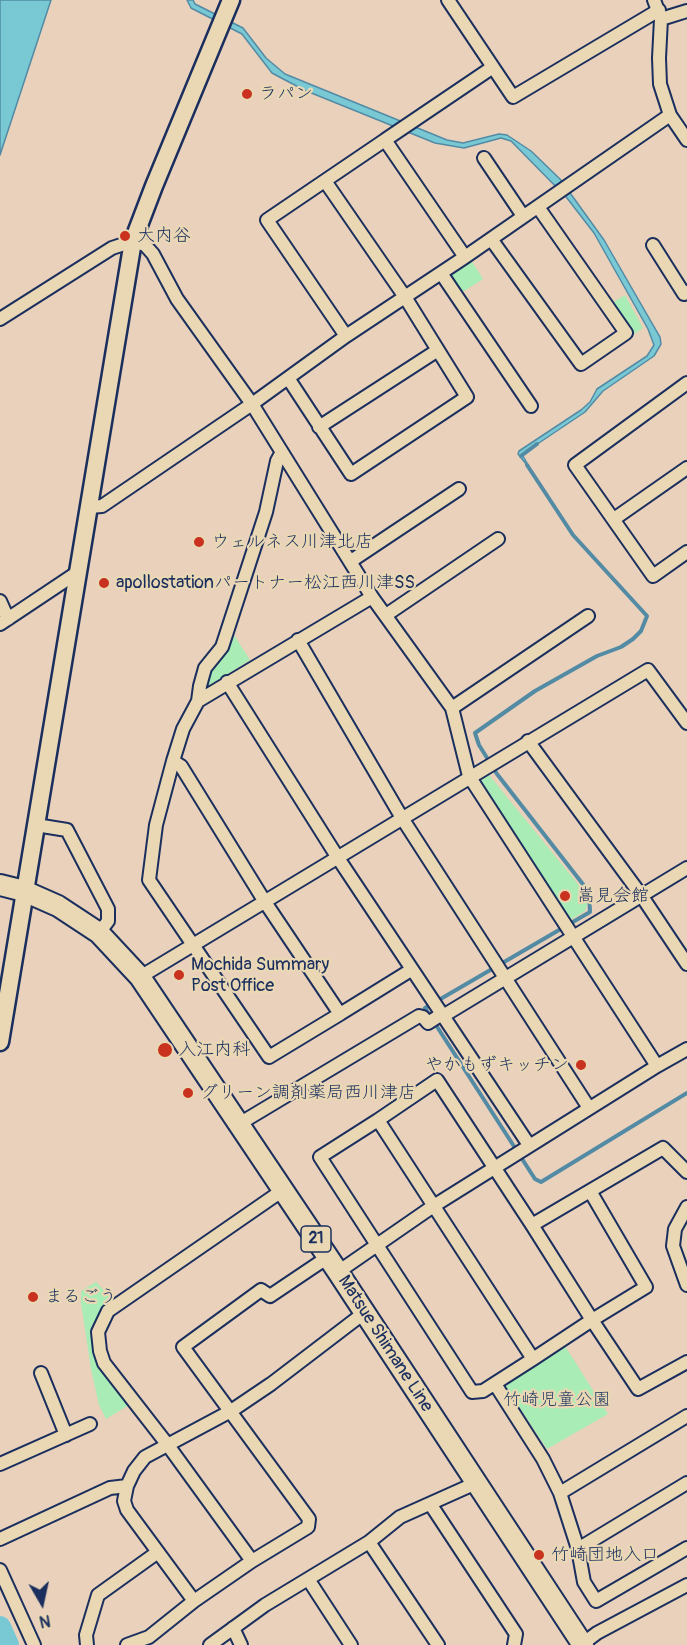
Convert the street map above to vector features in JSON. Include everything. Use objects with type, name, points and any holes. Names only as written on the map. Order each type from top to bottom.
[{"type":"main road","name":"Matsue Shimane Line","points":[[0,885],[24,891],[58,906],[99,933],[140,977],[333,1265],[582,1645]]},
{"type":"street","points":[[448,0],[513,97],[658,10],[687,11]]},
{"type":"street","points":[[658,10],[659,70],[662,92],[670,115],[687,140]]},
{"type":"street","points":[[0,1042],[134,242],[154,186],[226,14]]},
{"type":"street","points":[[346,336],[267,220],[493,67]]},
{"type":"street","points":[[89,507],[102,506],[670,115]]},
{"type":"street","points":[[386,140],[465,257]]},
{"type":"street","points":[[484,158],[523,216]]},
{"type":"street","points":[[288,378],[351,474],[467,397],[405,297],[325,181]]},
{"type":"street","points":[[491,239],[581,364],[626,333],[538,207]]},
{"type":"street","points":[[0,319],[112,248],[134,242],[145,245],[153,254],[177,299],[252,404],[372,597],[452,708],[469,776],[657,1066]]},
{"type":"street","points":[[653,245],[684,294],[687,291]]},
{"type":"street","points":[[441,273],[531,406]]},
{"type":"street","points":[[319,427],[438,350]]},
{"type":"street","points":[[687,383],[575,465],[653,576],[687,552]]},
{"type":"street","points":[[282,452],[277,461],[266,512],[222,647],[206,668],[198,701],[183,729],[173,761],[156,825],[149,880],[269,1058],[411,970]]},
{"type":"street","points":[[614,519],[687,468]]},
{"type":"street","points":[[351,561],[459,489]]},
{"type":"street","points":[[386,615],[498,539]]},
{"type":"street","points":[[0,601],[4,622],[78,572]]},
{"type":"street","points":[[198,701],[372,597]]},
{"type":"street","points":[[452,708],[588,616]]},
{"type":"street","points":[[298,640],[402,818],[589,1108]]},
{"type":"street","points":[[140,977],[497,759],[648,670],[687,723]]},
{"type":"street","points":[[227,682],[338,858],[431,999],[438,1016],[530,1145]]},
{"type":"street","points":[[528,741],[641,895],[683,948],[687,964]]},
{"type":"street","points":[[173,761],[181,766],[265,902],[340,1014]]},
{"type":"street","points":[[36,825],[67,830],[108,909],[108,921],[99,933]]},
{"type":"street","points":[[239,1124],[419,1016],[428,1023],[500,970],[568,930],[641,895],[687,868]]},
{"type":"street","points":[[127,1645],[149,1637],[194,1601],[252,1561],[308,1527],[309,1519],[183,1347],[261,1290],[270,1296],[376,1244],[589,1108],[687,1049]]},
{"type":"street","points":[[590,1191],[646,1287],[592,1320],[495,1384],[483,1391],[472,1392],[320,1157],[438,1080],[592,1320],[638,1389],[687,1362]]},
{"type":"street","points":[[378,1120],[432,1207],[533,1359]]},
{"type":"street","points":[[532,1225],[663,1148],[687,1172]]},
{"type":"street","points":[[252,1561],[167,1444],[104,1363],[100,1352],[98,1332],[108,1311],[283,1190]]},
{"type":"street","points":[[687,1207],[675,1228],[673,1246],[687,1286]]},
{"type":"street","points":[[194,1601],[126,1510],[124,1501],[127,1486],[134,1471],[145,1457],[231,1411],[271,1384],[364,1313]]},
{"type":"street","points":[[41,1373],[66,1435]]},
{"type":"street","points":[[495,1384],[543,1459],[560,1493],[578,1549],[584,1582],[596,1601],[687,1548]]},
{"type":"street","points":[[560,1493],[687,1416]]},
{"type":"street","points":[[0,1464],[90,1424]]},
{"type":"street","points":[[210,1645],[265,1605],[369,1542],[400,1517],[476,1483]]},
{"type":"street","points":[[578,1549],[687,1483]]},
{"type":"street","points":[[0,1539],[110,1488],[127,1486]]},
{"type":"street","points":[[430,1505],[516,1634],[514,1645]]},
{"type":"street","points":[[369,1542],[438,1645]]},
{"type":"street","points":[[87,1645],[86,1635],[98,1595],[158,1552]]},
{"type":"street","points":[[0,1570],[34,1645]]},
{"type":"street","points":[[308,1579],[351,1645]]},
{"type":"street","points":[[582,1645],[597,1633],[687,1585]]},
{"type":"street","points":[[233,1628],[241,1645]]},
{"type":"green space","points":[[471,260],[483,279],[461,293],[449,277]]},
{"type":"green space","points":[[625,295],[643,328],[634,334],[612,303]]},
{"type":"green space","points":[[232,632],[250,660],[205,688],[207,671]]},
{"type":"green space","points":[[489,775],[586,894],[585,911],[570,920],[552,895],[482,788],[482,779]]},
{"type":"green space","points":[[96,1282],[112,1299],[102,1309],[93,1326],[91,1336],[94,1357],[129,1405],[106,1419],[99,1405],[91,1369],[81,1303],[81,1291]]},
{"type":"green space","name":"竹崎児童公園","points":[[565,1346],[608,1414],[547,1449],[505,1386]]},
{"type":"water","points":[[0,0],[51,0],[0,155]]},
{"type":"water","points":[[187,0],[193,0],[195,4],[243,28],[266,58],[285,74],[447,140],[463,143],[499,134],[507,135],[531,151],[560,179],[604,240],[660,337],[661,344],[654,356],[603,391],[585,412],[524,453],[523,456],[531,470],[518,454],[519,451],[581,410],[590,402],[597,389],[647,356],[654,345],[648,329],[594,233],[567,198],[511,141],[501,138],[464,148],[435,143],[304,90],[272,73],[242,34],[191,8]]},
{"type":"waterway","points":[[521,456],[537,444]]},
{"type":"waterway","points":[[527,465],[573,535],[647,616],[641,631],[633,639],[621,647],[597,656],[535,691],[475,733],[479,745],[497,774],[589,892],[590,912],[425,1008],[535,1179],[541,1182],[687,1093]]},
{"type":"waterway","points":[[0,1627],[8,1645]]},
{"type":"place","name":"ラパン","points":[[247,94]]},
{"type":"place","name":"大内谷","points":[[125,236]]},
{"type":"place","name":"ウェルネス川津北店","points":[[199,542]]},
{"type":"place","name":"apollostationパートナー松江西川津SS","points":[[104,583]]},
{"type":"place","name":"嵩見会館","points":[[565,896]]},
{"type":"place","name":"Mochida Summary Post Office","points":[[179,975]]},
{"type":"place","name":"入江内科","points":[[165,1050]]},
{"type":"place","name":"やかもずキッチン","points":[[581,1065]]},
{"type":"place","name":"グリーン調剤薬局西川津店","points":[[188,1093]]},
{"type":"place","name":"まるごう","points":[[33,1297]]},
{"type":"place","name":"竹崎団地入口","points":[[539,1555]]}]
